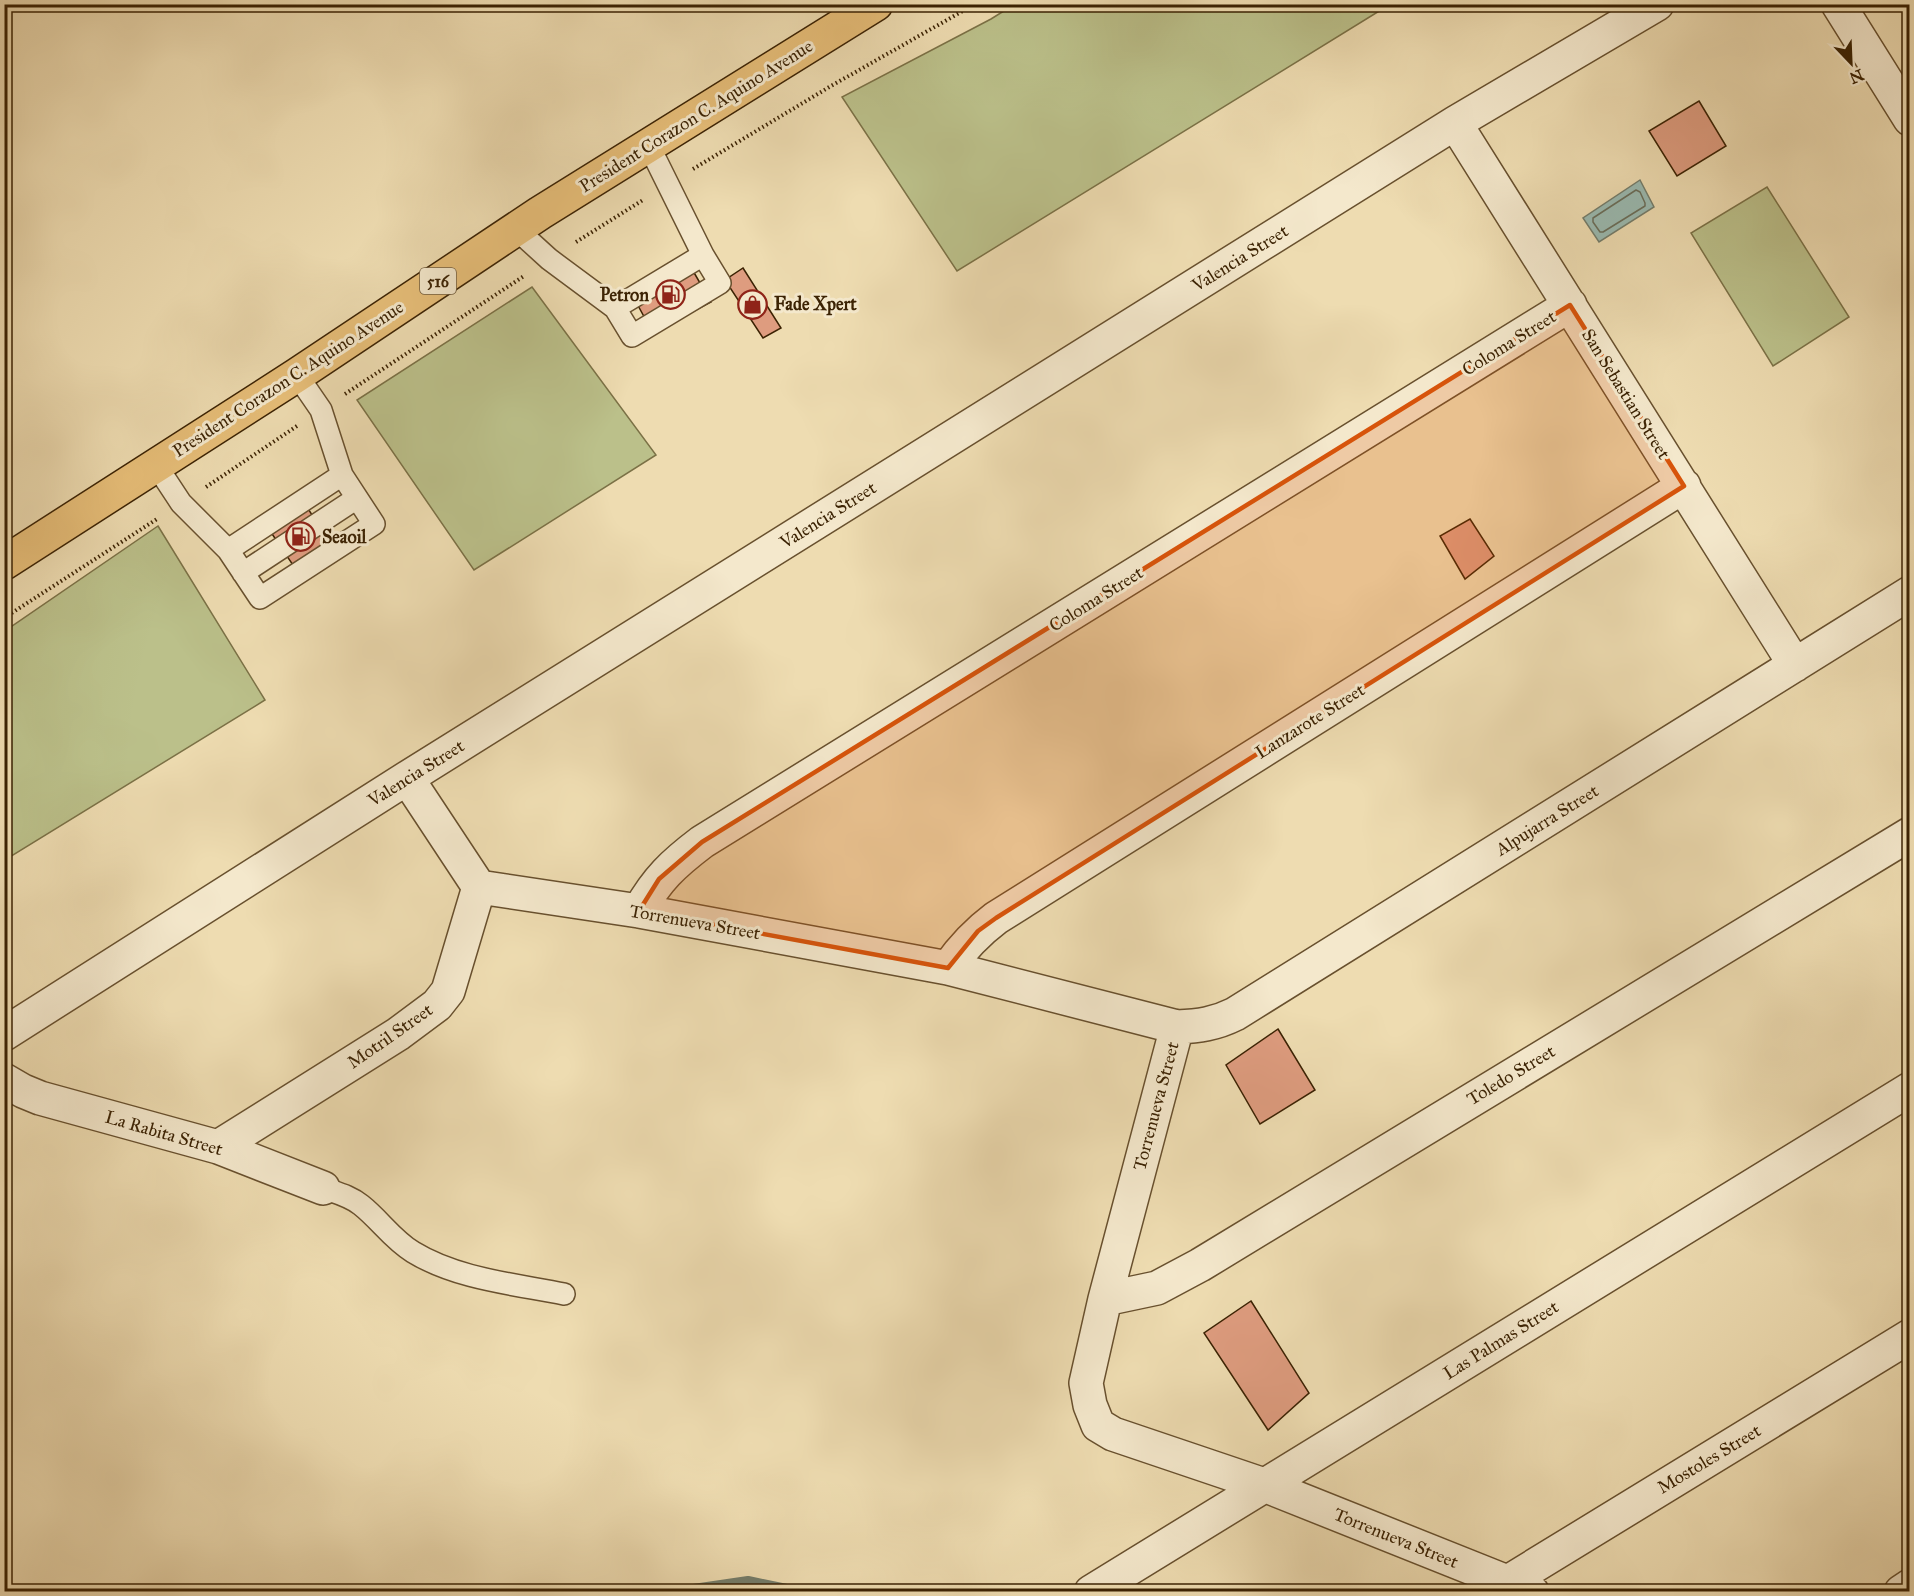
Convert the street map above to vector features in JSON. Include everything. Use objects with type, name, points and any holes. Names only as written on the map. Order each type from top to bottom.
[{"type":"main road","name":"President Corazon C. Aquino Avenue","points":[[4,563],[297,375],[648,144],[876,4]]},
{"type":"street","name":"Valencia Street","points":[[4,1034],[407,778],[1455,123],[1657,4]]},
{"type":"street","points":[[1838,4],[1907,110]]},
{"type":"street","name":"San Sebastian Street","points":[[1455,123],[1795,665]]},
{"type":"street","name":"Coloma Street","points":[[639,911],[659,879],[677,861],[702,842],[1570,305]]},
{"type":"street","name":"Lanzarote Street","points":[[948,968],[960,950],[978,931],[996,918],[1684,486]]},
{"type":"street","name":"Alpujarra Street","points":[[1177,1026],[1205,1026],[1220,1022],[1235,1014],[1910,593]]},
{"type":"street","points":[[407,778],[479,887]]},
{"type":"street","name":"Toledo Street","points":[[1106,1299],[1157,1288],[1200,1265],[1910,834]]},
{"type":"street","name":"Torrenueva Street","points":[[479,887],[639,911],[948,968],[1177,1026],[1086,1383],[1090,1405],[1098,1425],[1113,1434],[1264,1485],[1520,1587]]},
{"type":"street","name":"Motril Street","points":[[218,1147],[398,1034],[437,1005],[448,991],[479,887]]},
{"type":"street","name":"La Rabita Street","points":[[4,1080],[40,1098],[218,1147],[323,1188]]},
{"type":"street","name":"Las Palmas Street","points":[[1091,1592],[1910,1089]]},
{"type":"street","name":"Mostoles Street","points":[[1520,1587],[1910,1336]]},
{"type":"street","points":[[1901,1592],[1910,1586]]},
{"type":"lane","points":[[516,229],[549,259],[615,308],[632,336],[720,283],[703,255],[648,144]]},
{"type":"lane","points":[[615,308],[703,255]]},
{"type":"lane","points":[[156,465],[181,503],[228,550],[260,598],[374,524],[342,475],[321,410],[297,375]]},
{"type":"lane","points":[[228,550],[342,475]]},
{"type":"lane","points":[[243,573],[357,498]]},
{"type":"lane","points":[[323,1188],[344,1195],[360,1204],[391,1236],[411,1251],[436,1264],[481,1277],[564,1294]]},
{"type":"path","points":[[4,618],[321,410]]},
{"type":"highlighted area","points":[[1570,305],[1684,486],[996,918],[978,931],[948,968],[639,911],[659,879],[702,842]]},
{"type":"green space","points":[[1015,4],[1389,5],[957,271],[842,97],[991,19]]},
{"type":"green space","points":[[1767,187],[1849,317],[1773,366],[1691,233]]},
{"type":"green space","points":[[532,287],[656,455],[474,570],[357,400]]},
{"type":"green space","points":[[158,526],[265,700],[5,860],[5,631]]},
{"type":"water","points":[[1640,180],[1654,207],[1599,242],[1583,218]]},
{"type":"building","points":[[1699,101],[1726,146],[1677,176],[1649,131]]},
{"type":"building","name":"Petron","points":[[685,257],[711,302],[653,333],[629,289]]},
{"type":"building","name":"Fade Xpert","points":[[743,268],[781,328],[763,338],[725,280]]},
{"type":"building","name":"Seaoil","points":[[299,495],[339,556],[303,580],[262,519]]},
{"type":"building","points":[[1470,519],[1494,556],[1465,579],[1440,536]]},
{"type":"building","points":[[1278,1029],[1315,1090],[1260,1124],[1226,1065]]},
{"type":"building","points":[[1251,1301],[1309,1393],[1268,1430],[1204,1333]]},
{"type":"waterway","points":[[673,1592],[748,1581],[801,1592]]},
{"type":"place","name":"Petron","points":[[670,295]]},
{"type":"place","name":"Fade Xpert","points":[[753,304]]},
{"type":"place","name":"Seaoil","points":[[301,537]]}]
